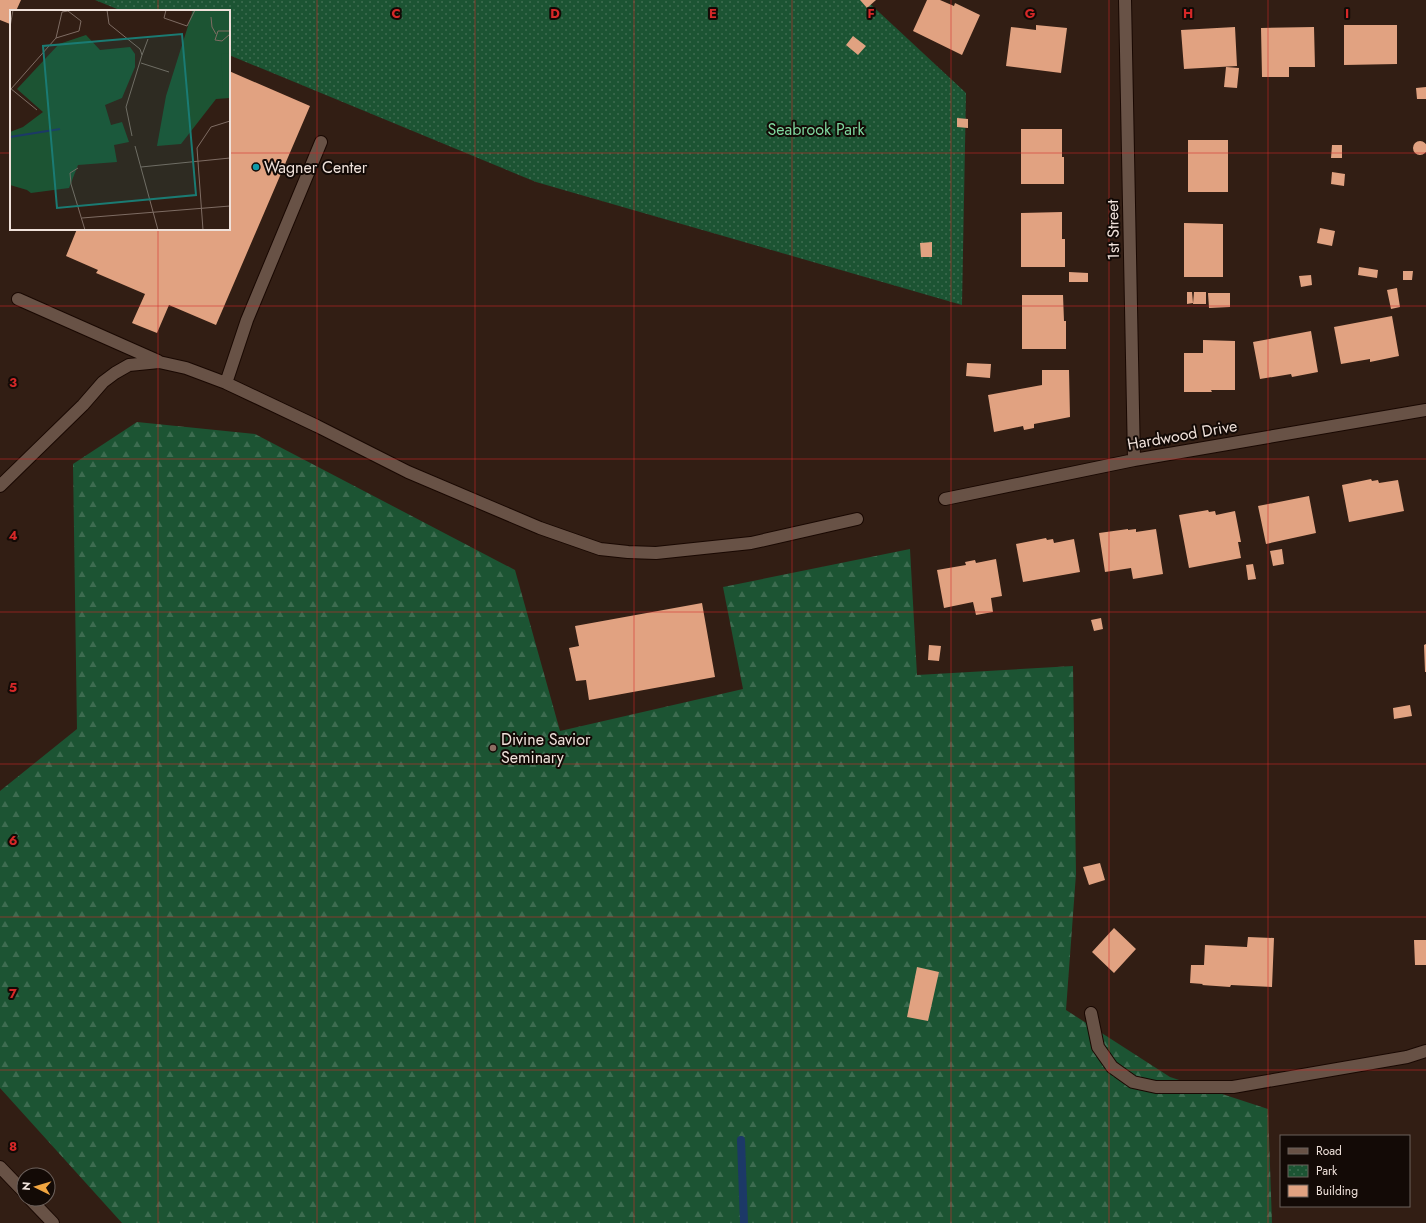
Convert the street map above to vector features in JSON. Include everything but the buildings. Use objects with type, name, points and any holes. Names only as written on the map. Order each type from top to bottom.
[{"type":"street","name":"1st Street","points":[[1125,0],[1134,460]]},
{"type":"street","points":[[226,383],[247,320],[321,142]]},
{"type":"street","points":[[18,299],[159,362],[186,368],[226,383],[317,426],[408,472],[540,528],[600,549],[656,553],[751,543],[857,518]]},
{"type":"street","points":[[0,486],[83,405],[103,382],[115,372],[129,365],[159,362]]},
{"type":"street","name":"Hardwood Drive","points":[[945,499],[1134,460],[1426,410]]},
{"type":"street","points":[[1091,1013],[1098,1047],[1112,1067],[1133,1082],[1156,1087],[1233,1087],[1407,1057],[1426,1051]]},
{"type":"street","points":[[0,1167],[16,1184]]},
{"type":"street","points":[[38,1207],[53,1223]]},
{"type":"green space","name":"Seabrook Park","points":[[95,0],[866,0],[966,93],[962,305],[536,182],[230,55],[230,10],[120,10]]},
{"type":"green space","points":[[137,422],[255,434],[515,570],[560,731],[743,689],[723,587],[910,549],[917,675],[1073,666],[1076,874],[1066,1010],[1170,1077],[1268,1109],[1272,1223],[122,1223],[0,1088],[0,791],[77,729],[73,464]]},
{"type":"waterway","points":[[741,1140],[744,1223]]},
{"type":"place","name":"Wagner Center","points":[[256,167]]},
{"type":"place","name":"Divine Savior Seminary","points":[[493,748]]}]
